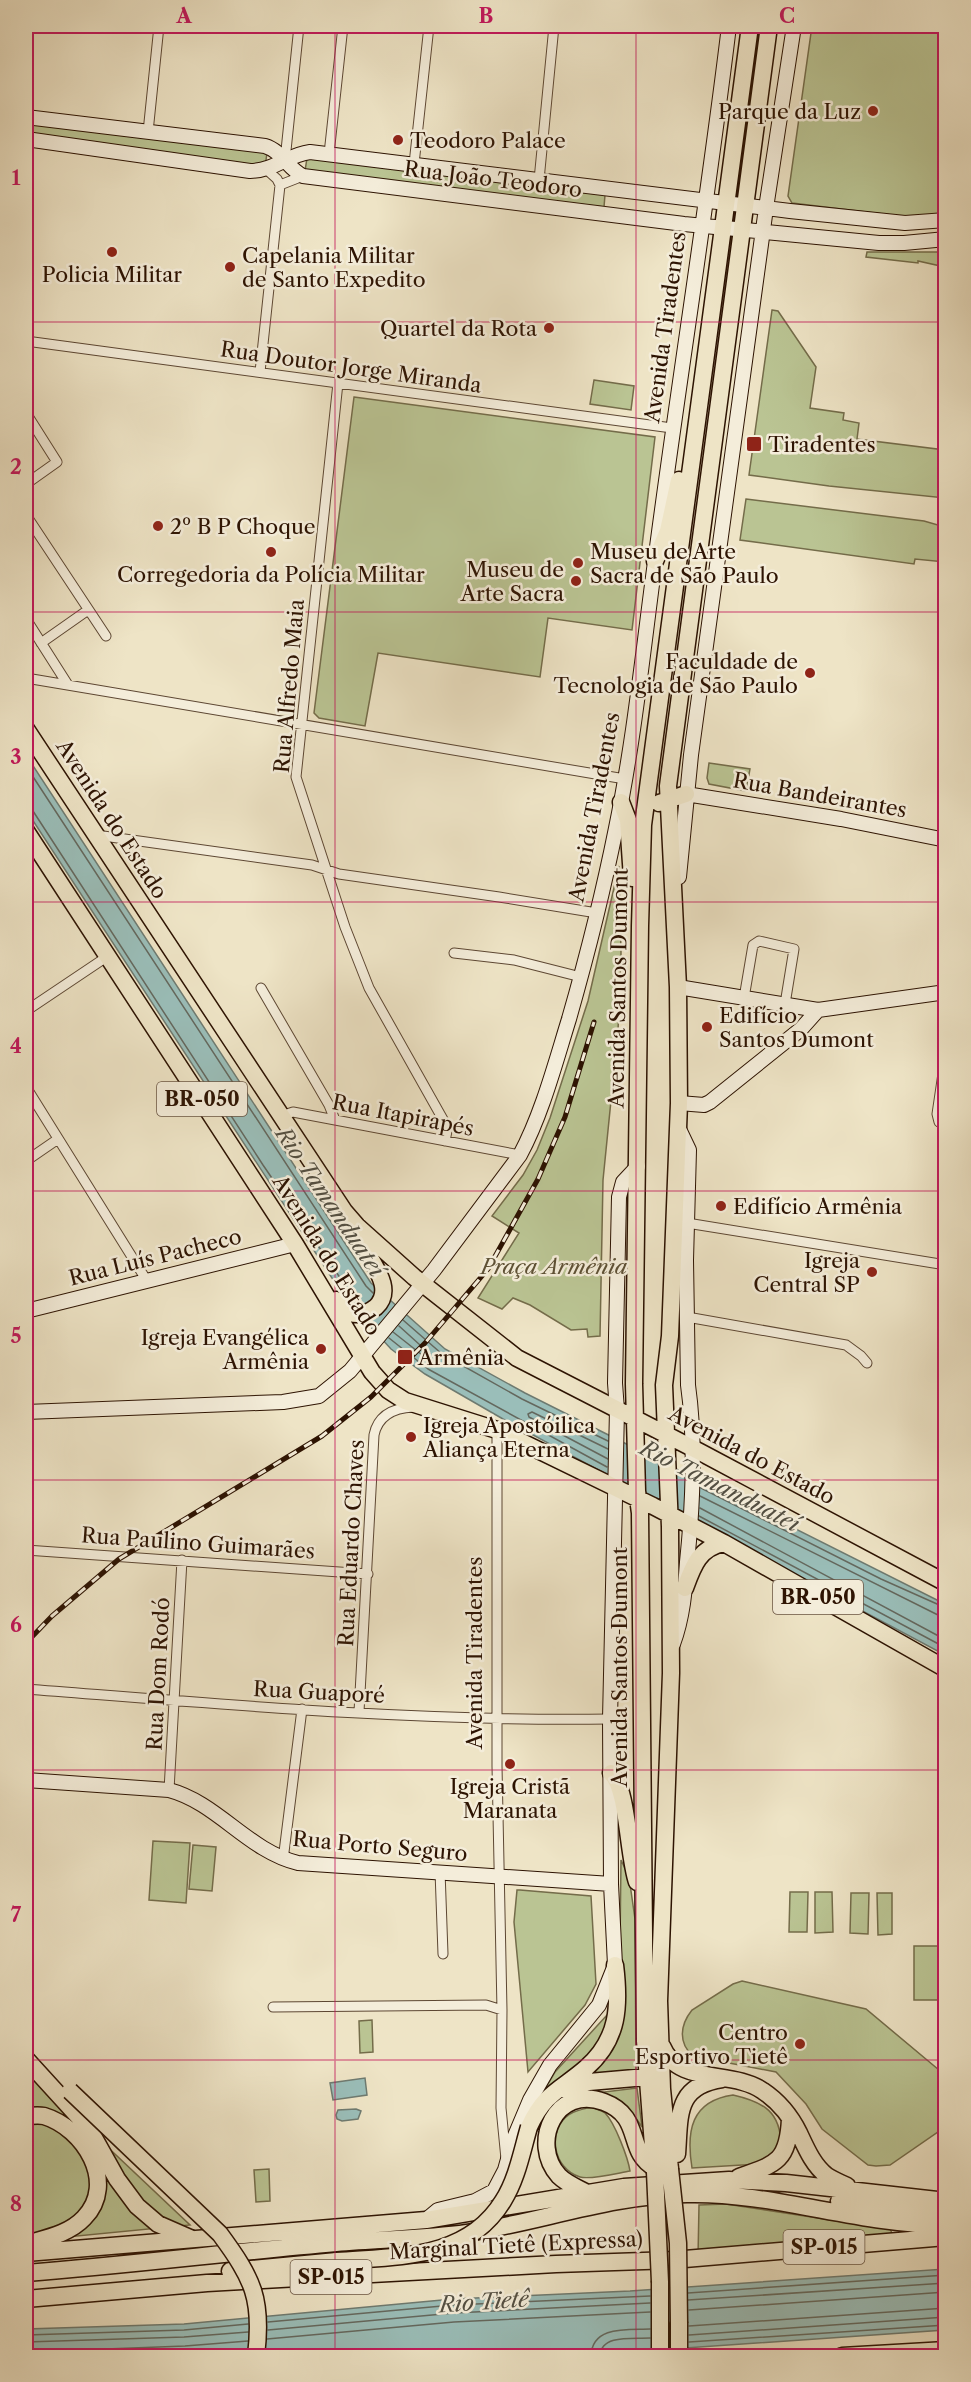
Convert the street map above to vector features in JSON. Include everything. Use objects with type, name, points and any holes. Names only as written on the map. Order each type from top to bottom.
[{"type":"highway","name":"Avenida Tiradentes","points":[[645,810],[750,26]]},
{"type":"highway","points":[[660,2356],[662,2089],[659,2001],[669,1790],[671,1648],[664,1385],[670,1336],[672,1240],[679,1129],[678,987],[668,799],[769,26]]},
{"type":"highway","points":[[655,561],[668,531],[686,443],[696,425]]},
{"type":"highway","name":"Avenida do Estado","points":[[26,729],[344,1211],[357,1226],[423,1283],[517,1358],[945,1583]]},
{"type":"highway","points":[[622,823],[668,799],[686,794]]},
{"type":"highway","points":[[621,802],[633,914],[640,927]]},
{"type":"highway","name":"Avenida Santos Dumont","points":[[645,810],[640,927],[634,1384],[637,1420],[637,1495],[640,1514],[646,2077],[662,2168]]},
{"type":"highway","name":"Avenida do Estado","points":[[26,831],[295,1244],[372,1372],[388,1390],[397,1397],[418,1406],[497,1430],[615,1483],[691,1523],[945,1669]]},
{"type":"highway","points":[[322,1288],[328,1289],[343,1308],[360,1315],[375,1308],[382,1297],[384,1287],[381,1278],[357,1236],[357,1226]]},
{"type":"highway","points":[[685,1588],[699,1556],[710,1547],[724,1543]]},
{"type":"highway","points":[[611,1773],[618,1784],[635,1876],[644,1900]]},
{"type":"highway","points":[[52,2296],[78,2287],[430,2251],[453,2245],[468,2237],[504,2201],[529,2127],[544,2101],[586,2068],[611,2038],[618,1999],[615,1965]]},
{"type":"highway","points":[[660,2039],[669,2059],[685,2071],[742,2080],[765,2092],[778,2102],[826,2176],[859,2192]]},
{"type":"highway","points":[[26,2051],[220,2235],[237,2257],[249,2277],[257,2303],[260,2327],[256,2356]]},
{"type":"highway","points":[[26,2059],[88,2127],[117,2179],[137,2206],[158,2224],[194,2240]]},
{"type":"highway","points":[[553,2093],[589,2082],[646,2077]]},
{"type":"highway","points":[[662,2168],[676,2158],[681,2111],[692,2089],[704,2082],[731,2078]]},
{"type":"highway","points":[[587,2193],[559,2176],[549,2158],[547,2143],[549,2126],[555,2113],[564,2104],[600,2100],[618,2109],[631,2124],[642,2159],[662,2168]]},
{"type":"highway","points":[[26,2116],[43,2116],[61,2124],[76,2135],[88,2150],[95,2166],[97,2195],[85,2218],[70,2230],[26,2244]]},
{"type":"highway","points":[[729,2180],[766,2167],[781,2157],[787,2145],[790,2119]]},
{"type":"highway","points":[[662,2168],[678,2242],[680,2356]]},
{"type":"highway","points":[[26,2253],[426,2220],[624,2187],[729,2180],[786,2183],[945,2201]]},
{"type":"highway","points":[[26,2273],[464,2233],[531,2222],[622,2201],[689,2193],[789,2203],[903,2223],[945,2225]]},
{"type":"highway","points":[[789,2203],[804,2199],[819,2199],[907,2210],[945,2212]]},
{"type":"highway","name":"Marginal Tietê (Expressa)","points":[[52,2296],[207,2283],[556,2264],[674,2260],[945,2237]]},
{"type":"highway","name":"SP-015","points":[[26,2299],[52,2296]]},
{"type":"highway","points":[[842,2356],[945,2352]]},
{"type":"highway","points":[[940,2356],[945,2352]]},
{"type":"main road","name":"Avenida Tiradentes","points":[[621,802],[672,428],[703,226],[729,26]]},
{"type":"main road","points":[[672,890],[678,879],[686,794],[766,208],[794,26]]},
{"type":"main road","points":[[26,117],[265,147],[274,150],[303,176]]},
{"type":"main road","points":[[28,137],[250,171],[267,170]]},
{"type":"main road","name":"Rua João Teodoro","points":[[267,170],[306,152],[896,222],[945,220]]},
{"type":"main road","name":"Rua João Teodoro","points":[[303,176],[723,228],[763,230],[879,243],[945,239]]},
{"type":"main road","name":"Rua Bandeirantes","points":[[686,794],[841,819],[945,840]]},
{"type":"main road","name":"Avenida Tiradentes","points":[[26,1412],[301,1400],[319,1396],[350,1371],[423,1283],[520,1155],[527,1141],[558,1054],[622,823]]},
{"type":"main road","points":[[678,987],[818,1010],[945,992]]},
{"type":"main road","points":[[679,1103],[704,1104],[710,1102],[801,1029],[818,1010]]},
{"type":"main road","points":[[671,1648],[680,1626],[685,1588],[691,1523],[692,1465],[687,1317],[689,1150],[679,1129]]},
{"type":"main road","name":"Avenida Santos Dumont","points":[[615,1965],[611,1884],[610,1719],[619,1197],[623,1182],[638,1166]]},
{"type":"main road","name":"Rua Luís Pacheco","points":[[26,1311],[295,1244]]},
{"type":"main road","name":"Rua Porto Seguro","points":[[26,1780],[169,1790],[185,1794],[266,1851],[283,1860],[298,1863],[611,1884]]},
{"type":"main road","points":[[426,2220],[438,2210],[487,2196],[499,2183],[530,2100],[550,2065],[599,2005],[615,1965]]},
{"type":"street","points":[[26,32],[27,26]]},
{"type":"street","points":[[148,132],[159,26]]},
{"type":"street","points":[[285,160],[298,26]]},
{"type":"street","points":[[329,154],[343,26]]},
{"type":"street","points":[[414,164],[429,26]]},
{"type":"street","points":[[538,180],[554,26]]},
{"type":"street","points":[[260,372],[280,185],[277,178],[267,170]]},
{"type":"street","points":[[280,185],[303,176]]},
{"type":"street","name":"Rua Doutor Jorge Miranda","points":[[26,341],[672,428]]},
{"type":"street","name":"Rua Alfredo Maia","points":[[338,383],[296,777],[345,927],[369,988],[445,1123],[447,1131],[445,1141]]},
{"type":"street","points":[[26,413],[57,462],[26,484]]},
{"type":"street","points":[[26,515],[106,636]]},
{"type":"street","points":[[41,643],[88,610]]},
{"type":"street","points":[[26,619],[68,685]]},
{"type":"street","points":[[26,678],[625,779]]},
{"type":"street","points":[[95,834],[312,865],[327,871],[597,914]]},
{"type":"street","points":[[744,998],[753,945],[759,941],[794,949],[785,1004]]},
{"type":"street","points":[[454,953],[514,960],[581,977]]},
{"type":"street","points":[[26,1011],[108,956]]},
{"type":"street","points":[[261,988],[329,1105],[335,1120]]},
{"type":"street","points":[[942,1124],[937,1114],[945,1053]]},
{"type":"street","points":[[26,1087],[147,1281]]},
{"type":"street","name":"Rua Itapirapés","points":[[281,1116],[293,1112],[520,1155]]},
{"type":"street","points":[[26,1161],[58,1139]]},
{"type":"street","points":[[687,1223],[945,1265]]},
{"type":"street","points":[[687,1317],[846,1345],[867,1363]]},
{"type":"street","name":"Rua Eduardo Chaves","points":[[359,1712],[376,1426],[386,1414],[405,1407],[418,1406]]},
{"type":"street","name":"Avenida Tiradentes","points":[[497,1430],[496,1718],[502,2010],[501,2108],[507,2162]]},
{"type":"street","name":"Rua Paulino Guimarães","points":[[26,1550],[368,1574]]},
{"type":"street","name":"Rua Dom Rodó","points":[[169,1790],[182,1560]]},
{"type":"street","name":"Rua Guaporé","points":[[26,1689],[359,1712],[496,1718],[610,1719]]},
{"type":"street","points":[[283,1860],[302,1709]]},
{"type":"street","points":[[440,1871],[443,1954]]},
{"type":"street","points":[[273,2007],[486,2005],[502,2010]]},
{"type":"green space","name":"Parque da Luz","points":[[812,26],[945,26],[945,213],[916,218],[792,203],[788,196]]},
{"type":"green space","points":[[26,122],[267,153],[265,167],[26,134]]},
{"type":"green space","points":[[307,158],[605,195],[604,207],[305,171]]},
{"type":"green space","points":[[867,252],[945,252],[945,267],[918,261],[918,263],[866,257]]},
{"type":"green space","points":[[772,310],[778,311],[816,367],[810,408],[844,413],[843,420],[859,423],[857,439],[945,450],[945,498],[749,475]]},
{"type":"green space","points":[[594,380],[634,386],[631,410],[590,404]]},
{"type":"green space","points":[[354,397],[655,437],[632,630],[548,618],[540,677],[378,653],[365,726],[319,718],[314,713]]},
{"type":"green space","points":[[746,499],[924,521],[945,527],[945,562],[915,559],[914,564],[740,540]]},
{"type":"green space","points":[[709,763],[750,769],[746,791],[709,784],[707,778]]},
{"type":"green space","name":"Praça Armênia","points":[[619,866],[621,953],[618,1031],[603,1180],[600,1336],[588,1337],[587,1329],[571,1330],[530,1305],[513,1298],[502,1309],[478,1298],[519,1233],[492,1216],[523,1175],[537,1150],[550,1118],[588,1001]]},
{"type":"green space","points":[[153,1841],[190,1843],[186,1903],[149,1900]]},
{"type":"green space","points":[[193,1845],[216,1847],[212,1891],[189,1889]]},
{"type":"green space","points":[[621,1860],[629,1877],[635,1919],[636,2070],[584,2076],[619,2027]]},
{"type":"green space","points":[[517,1890],[591,1896],[596,1984],[585,2005],[528,2072],[514,1922]]},
{"type":"green space","points":[[790,1892],[808,1892],[807,1932],[789,1932]]},
{"type":"green space","points":[[815,1892],[832,1892],[833,1932],[815,1933]]},
{"type":"green space","points":[[851,1893],[869,1893],[868,1934],[850,1933]]},
{"type":"green space","points":[[877,1893],[892,1893],[892,1934],[878,1935]]},
{"type":"green space","points":[[914,1946],[945,1946],[945,2000],[914,2000]]},
{"type":"green space","points":[[742,1981],[866,2009],[945,2075],[945,2127],[890,2165],[868,2165],[822,2129],[806,2104],[776,2072],[693,2056],[685,2045],[682,2034],[688,2016],[692,2010],[733,1984]]},
{"type":"green space","points":[[607,2015],[604,2035],[596,2053],[538,2101],[555,2072]]},
{"type":"green space","points":[[372,2020],[373,2052],[360,2053],[359,2021]]},
{"type":"green space","points":[[26,2070],[190,2225],[26,2241]]},
{"type":"green space","points":[[637,2088],[642,2127],[623,2104],[596,2093]]},
{"type":"green space","points":[[733,2095],[754,2101],[769,2110],[778,2125],[781,2146],[759,2164],[692,2168],[690,2142],[694,2120],[708,2104],[719,2098]]},
{"type":"green space","points":[[592,2107],[605,2113],[613,2124],[630,2171],[585,2178],[571,2173],[559,2158],[555,2139],[562,2121],[570,2114]]},
{"type":"green space","points":[[269,2169],[270,2201],[256,2202],[254,2170]]},
{"type":"green space","points":[[726,2204],[890,2229],[892,2233],[698,2257],[699,2205]]},
{"type":"water","name":"Rio Tamanduateí","points":[[26,755],[371,1283],[445,1349],[525,1393],[945,1604],[945,1655],[503,1419],[425,1374],[391,1349],[347,1301],[26,810]]},
{"type":"water","points":[[365,2078],[367,2095],[333,2100],[330,2083]]},
{"type":"water","points":[[338,2110],[361,2111],[358,2119],[342,2121],[337,2119]]},
{"type":"water","name":"Rio Tietê","points":[[945,2269],[945,2330],[570,2356],[26,2356],[26,2329],[184,2324],[453,2299],[630,2291]]},
{"type":"railway","points":[[26,1643],[52,1616],[119,1559],[322,1436],[371,1397],[425,1343],[488,1269],[538,1179],[565,1117],[594,1022]]},
{"type":"place","name":"Parque da Luz","points":[[873,111]]},
{"type":"place","name":"Teodoro Palace","points":[[398,140]]},
{"type":"place","name":"Policia Militar","points":[[112,252]]},
{"type":"place","name":"Capelania Militar de Santo Expedito","points":[[230,267]]},
{"type":"place","name":"Quartel da Rota","points":[[549,328]]},
{"type":"place","name":"Tiradentes","points":[[754,444]]},
{"type":"place","name":"2º B P Choque","points":[[158,526]]},
{"type":"place","name":"Corregedoria da Polícia Militar","points":[[271,552]]},
{"type":"place","name":"Museu de Arte Sacra de São Paulo","points":[[578,563]]},
{"type":"place","name":"Museu de Arte Sacra","points":[[576,581]]},
{"type":"place","name":"Faculdade de Tecnologia de São Paulo","points":[[810,673]]},
{"type":"place","name":"Edifício Santos Dumont","points":[[707,1027]]},
{"type":"place","name":"Edifício Armênia","points":[[721,1206]]},
{"type":"place","name":"Igreja Central SP","points":[[872,1272]]},
{"type":"place","name":"Igreja Evangélica Armênia","points":[[321,1349]]},
{"type":"place","name":"Armênia","points":[[405,1357]]},
{"type":"place","name":"Igreja Apostóilica Aliança Eterna","points":[[411,1437]]},
{"type":"place","name":"Igreja Cristã Maranata","points":[[510,1764]]},
{"type":"place","name":"Centro Esportivo Tietê","points":[[800,2044]]}]
